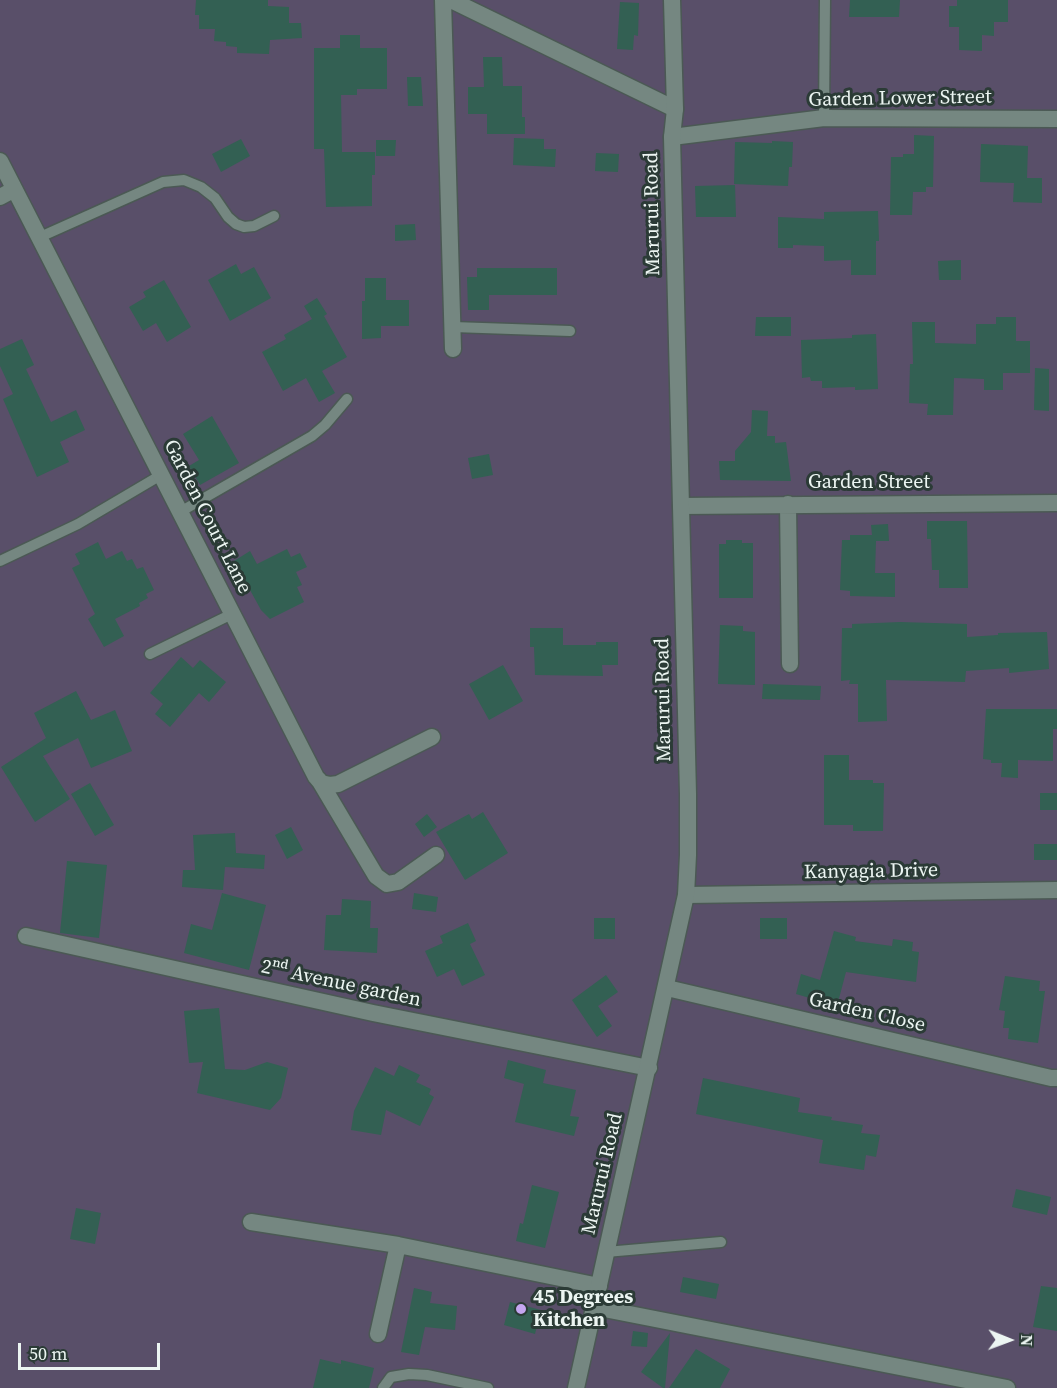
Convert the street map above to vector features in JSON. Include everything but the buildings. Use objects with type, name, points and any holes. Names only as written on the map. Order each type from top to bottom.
[{"type":"street","points":[[443,0],[453,349]]},
{"type":"street","points":[[451,0],[675,109]]},
{"type":"street","name":"Marurui Road","points":[[576,1388],[686,895],[688,804],[672,137],[675,109],[672,0]]},
{"type":"street","name":"Garden Lower Street","points":[[672,137],[824,118],[1057,119]]},
{"type":"street","name":"Garden Court Lane","points":[[0,161],[7,193],[40,237],[319,780],[376,876],[387,884],[398,882],[436,855]]},
{"type":"street","name":"Garden Street","points":[[681,506],[1057,503]]},
{"type":"street","points":[[788,504],[790,664]]},
{"type":"street","points":[[319,780],[330,785],[338,784],[432,737]]},
{"type":"street","name":"Kanyagia Drive","points":[[686,895],[1057,891]]},
{"type":"street","name":"2ⁿᵈ Avenue garden","points":[[26,936],[373,1013],[649,1068]]},
{"type":"street","name":"Garden Close","points":[[667,988],[1051,1078],[1057,1077]]},
{"type":"street","points":[[251,1222],[398,1245],[599,1286]]},
{"type":"street","points":[[378,1334],[398,1245]]},
{"type":"street","points":[[594,1307],[1007,1388]]},
{"type":"lane","points":[[824,118],[825,0]]},
{"type":"lane","points":[[40,237],[163,182],[184,180],[215,198],[228,217],[236,224],[244,227],[254,226],[274,216]]},
{"type":"lane","points":[[453,327],[570,330]]},
{"type":"lane","points":[[180,512],[312,436],[326,425],[347,399]]},
{"type":"lane","points":[[0,561],[78,524],[162,475]]},
{"type":"lane","points":[[150,654],[232,614]]},
{"type":"lane","points":[[606,1252],[721,1242]]},
{"type":"lane","points":[[383,1388],[391,1377],[410,1374],[427,1375],[488,1388]]},
{"type":"shaded area","points":[[0,0],[1057,0],[1057,1388],[0,1388]]},
{"type":"place","name":"45 Degrees Kitchen","points":[[521,1309]]}]
